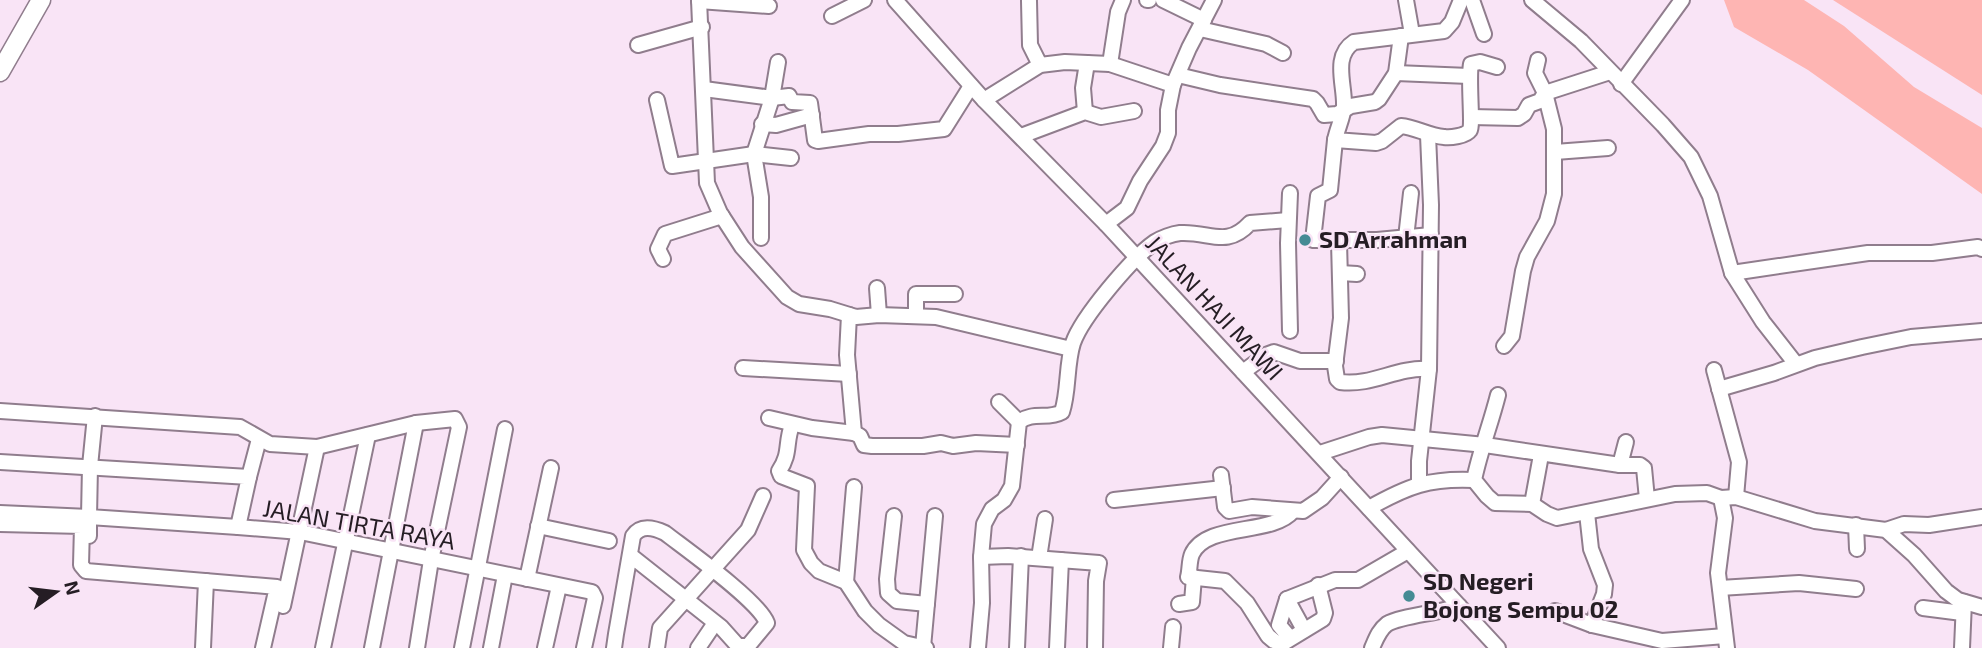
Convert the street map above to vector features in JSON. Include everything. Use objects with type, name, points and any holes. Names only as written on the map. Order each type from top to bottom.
[{"type":"main road","points":[[0,72],[41,0]]},
{"type":"street","points":[[832,16],[864,0]]},
{"type":"street","name":"JALAN HAJI MAWI","points":[[895,0],[984,100],[1106,224],[1498,648]]},
{"type":"street","points":[[1110,64],[1118,12],[1123,0]]},
{"type":"street","points":[[1163,0],[1202,24],[1266,44],[1283,53]]},
{"type":"street","points":[[1106,224],[1127,208],[1140,181],[1163,146],[1168,132],[1168,110],[1175,80],[1214,0]]},
{"type":"street","points":[[984,100],[1040,65],[1065,62],[1110,64],[1175,80],[1313,99],[1324,116],[1337,114],[1344,108],[1375,102],[1396,74],[1407,35],[1406,0]]},
{"type":"street","points":[[1313,240],[1319,195],[1330,190],[1335,140],[1344,108],[1342,58],[1346,47],[1354,43],[1444,31],[1450,26],[1461,0]]},
{"type":"street","points":[[1472,0],[1484,34]]},
{"type":"street","points":[[1532,0],[1581,41],[1663,125],[1699,171],[1732,273],[1763,322],[1796,364]]},
{"type":"street","points":[[1621,84],[1682,0]]},
{"type":"street","points":[[769,6],[699,1],[707,183],[722,216],[754,262],[787,297],[799,304],[830,309],[849,316],[916,316],[956,321],[1071,349]]},
{"type":"street","points":[[1029,1],[1030,45],[1040,65]]},
{"type":"street","points":[[638,45],[702,27]]},
{"type":"street","points":[[1504,346],[1512,337],[1527,257],[1552,209],[1554,129],[1545,93],[1536,78],[1535,66],[1538,60]]},
{"type":"street","points":[[1335,140],[1376,143],[1403,126],[1428,135],[1448,138],[1466,134],[1471,129],[1471,65],[1474,61],[1497,67]]},
{"type":"street","points":[[761,238],[761,197],[754,155],[772,98],[778,62]]},
{"type":"street","points":[[1085,112],[1083,88],[1087,63]]},
{"type":"street","points":[[1471,117],[1518,118],[1523,116],[1530,105],[1540,101],[1545,93],[1610,72]]},
{"type":"street","points":[[1396,74],[1469,76]]},
{"type":"street","points":[[704,89],[772,98],[789,96],[792,102],[810,103],[814,136],[818,141],[869,134],[944,129],[971,86]]},
{"type":"street","points":[[657,100],[671,165],[754,155],[791,158]]},
{"type":"street","points":[[1021,136],[1085,112],[1101,117],[1134,111]]},
{"type":"street","points":[[762,124],[776,125],[812,115]]},
{"type":"street","points":[[1419,483],[1429,369],[1428,135]]},
{"type":"street","points":[[1555,152],[1608,148]]},
{"type":"street","points":[[1290,193],[1290,331]]},
{"type":"street","points":[[1406,238],[1411,193]]},
{"type":"street","points":[[1019,422],[1030,416],[1052,416],[1062,412],[1071,349],[1078,332],[1093,310],[1155,242],[1178,233],[1227,238],[1241,233],[1250,223],[1316,213]]},
{"type":"street","points":[[663,259],[658,249],[665,234],[722,216]]},
{"type":"street","points":[[1288,243],[1430,235]]},
{"type":"street","points":[[1339,242],[1341,318],[1336,361],[1337,379],[1343,383],[1376,380],[1403,369],[1429,369]]},
{"type":"street","points":[[1732,273],[1868,253],[1932,253],[1974,247],[1982,249]]},
{"type":"street","points":[[1340,273],[1357,274]]},
{"type":"street","points":[[877,288],[879,315]]},
{"type":"street","points":[[916,316],[916,294],[955,294]]},
{"type":"street","points":[[849,316],[849,374],[854,433]]},
{"type":"street","points":[[1719,389],[1796,364],[1911,337],[1982,331]]},
{"type":"street","points":[[1242,372],[1274,352],[1300,361],[1336,361]]},
{"type":"street","points":[[743,368],[849,374]]},
{"type":"street","points":[[1555,611],[1592,625],[1662,641],[1726,642],[1718,565],[1728,498],[1739,462],[1714,370]]},
{"type":"street","points":[[1498,395],[1485,445],[1478,459],[1475,480],[1495,503],[1532,504],[1554,517],[1569,517],[1675,494],[1707,493],[1772,506],[1815,521],[1886,530],[1904,524],[1929,525],[1982,517]]},
{"type":"street","points":[[978,648],[983,532],[988,516],[1004,500],[1012,486],[1019,422],[999,402]]},
{"type":"street","points":[[0,411],[240,427],[248,429],[259,439],[278,445],[317,447],[416,423],[452,418],[457,420],[417,648]]},
{"type":"street","points":[[95,416],[90,466],[88,564],[288,580]]},
{"type":"street","points":[[769,418],[792,425],[859,434],[864,445],[872,446],[923,446],[941,443],[953,446],[976,443],[1017,445]]},
{"type":"street","points":[[372,648],[416,423]]},
{"type":"street","points":[[792,425],[788,458],[779,471],[781,476],[807,486],[804,550],[810,563],[819,571],[846,582],[865,611],[904,643],[913,646],[925,647],[935,516]]},
{"type":"street","points":[[462,648],[505,429]]},
{"type":"street","points":[[323,648],[368,435]]},
{"type":"street","points":[[1320,453],[1376,436],[1485,445],[1620,466],[1640,465],[1643,467],[1647,499]]},
{"type":"street","points":[[249,477],[259,439]]},
{"type":"street","points":[[1620,466],[1626,442]]},
{"type":"street","points":[[273,648],[317,447]]},
{"type":"street","points":[[1532,504],[1541,455]]},
{"type":"street","name":"JALAN TIRTA RAYA","points":[[0,462],[249,477],[238,527],[300,532],[592,593],[595,596],[584,648]]},
{"type":"street","points":[[527,579],[551,468]]},
{"type":"street","points":[[1114,500],[1222,481],[1226,510],[1252,507],[1303,511],[1314,504],[1341,477]]},
{"type":"street","points":[[1369,508],[1419,483],[1454,479],[1475,480]]},
{"type":"street","points":[[846,582],[854,487]]},
{"type":"street","points":[[657,648],[660,628],[748,530],[763,496]]},
{"type":"street","points":[[1293,511],[1282,519],[1205,542],[1191,556],[1188,576],[1225,581],[1247,603],[1271,639],[1282,644],[1322,621],[1324,617],[1318,585]]},
{"type":"street","points":[[0,513],[238,527]]},
{"type":"street","points":[[1587,513],[1591,549],[1605,585],[1592,625]]},
{"type":"street","points":[[894,516],[888,593],[897,601],[927,604]]},
{"type":"street","points":[[1039,558],[1045,519]]},
{"type":"street","points":[[0,524],[82,526],[81,565],[86,571],[277,587],[263,648]]},
{"type":"street","points":[[1856,525],[1857,549]]},
{"type":"street","points":[[538,526],[609,541]]},
{"type":"street","points":[[614,648],[633,536],[637,530],[649,528],[665,533],[712,569],[763,615],[767,623],[748,646],[741,648],[715,623],[630,555]]},
{"type":"street","points":[[1886,530],[1914,555],[1963,607],[1962,648]]},
{"type":"street","points":[[1287,598],[1335,580],[1358,580],[1408,551]]},
{"type":"street","points":[[981,557],[1021,556],[1099,563],[1095,648]]},
{"type":"street","points":[[1017,648],[1021,556]]},
{"type":"street","points":[[1057,648],[1060,560]]},
{"type":"street","points":[[491,648],[505,575]]},
{"type":"street","points":[[1179,604],[1192,602],[1194,577]]},
{"type":"street","points":[[203,648],[206,581]]},
{"type":"street","points":[[1720,588],[1800,583],[1856,589]]},
{"type":"street","points":[[545,648],[559,586]]},
{"type":"street","points":[[1287,598],[1279,625],[1290,638]]},
{"type":"street","points":[[1287,598],[1304,630]]},
{"type":"street","points":[[1372,648],[1380,632],[1389,623],[1436,614],[1459,606]]},
{"type":"street","points":[[1923,608],[1982,607]]},
{"type":"street","points":[[698,648],[715,623]]},
{"type":"street","points":[[1171,648],[1173,627]]},
{"type":"shaded area","points":[[1724,0],[1804,0],[1844,26],[1914,87],[1982,128],[1982,194],[1808,70],[1734,27]]},
{"type":"shaded area","points":[[1833,0],[1982,0],[1982,95]]},
{"type":"place","name":"SD Arrahman","points":[[1305,240]]},
{"type":"place","name":"SD Negeri Bojong Sempu 02","points":[[1409,596]]}]
